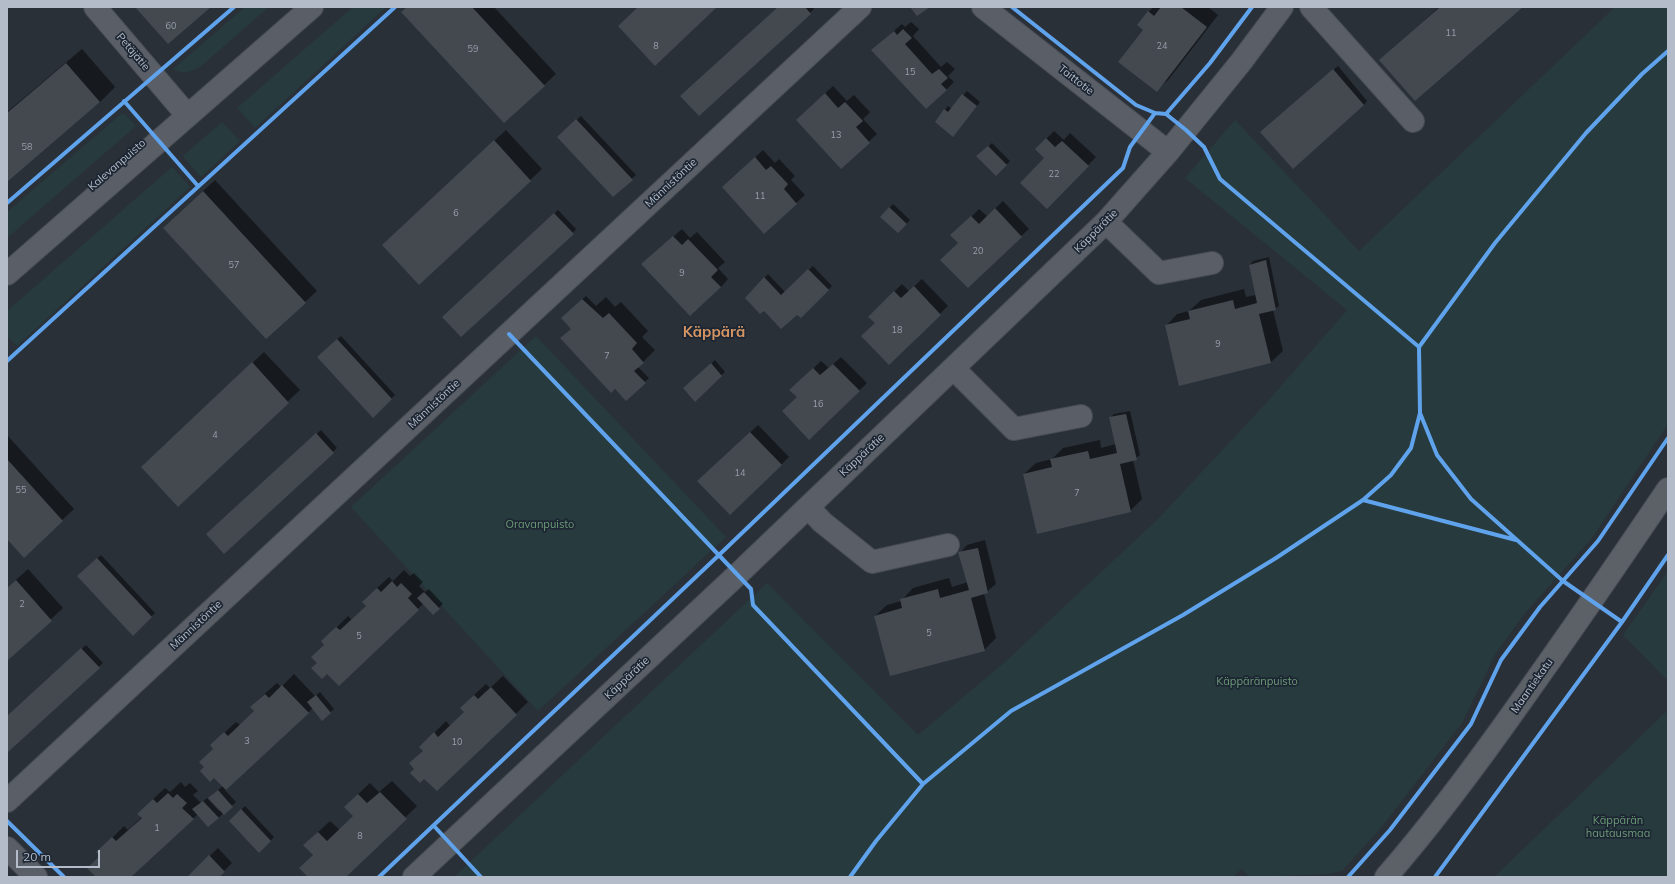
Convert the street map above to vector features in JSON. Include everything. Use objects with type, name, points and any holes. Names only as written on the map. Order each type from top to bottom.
[{"type":"main road","name":"Maantiekatu","points":[[1386,877],[1422,836],[1483,754],[1579,619],[1668,489]]},
{"type":"street","name":"Petäjätie","points":[[96,7],[187,115]]},
{"type":"street","name":"Kalevanpuisto","points":[[7,274],[312,7]]},
{"type":"street","name":"Männistöntie","points":[[7,801],[860,7]]},
{"type":"street","name":"Taittotie","points":[[983,7],[1168,152]]},
{"type":"street","name":"Käppärätie","points":[[414,877],[954,369],[1106,222],[1168,152],[1241,62],[1282,7]]},
{"type":"street","points":[[1311,7],[1413,121]]},
{"type":"street","points":[[1106,222],[1159,273],[1212,263]]},
{"type":"street","points":[[954,369],[1014,429],[1081,416]]},
{"type":"street","points":[[808,507],[822,522],[872,562],[948,545]]},
{"type":"street","points":[[7,848],[36,877]]},
{"type":"green space","points":[[245,7],[269,7],[201,66],[187,72],[181,72],[173,69]]},
{"type":"green space","points":[[353,7],[386,7],[255,128],[237,108]]},
{"type":"green space","name":"Käppäränpuisto","points":[[1615,7],[1668,7],[1668,424],[1592,538],[1525,613],[1496,653],[1462,723],[1380,829],[1342,871],[1328,874],[1250,877],[1241,869],[1233,877],[454,877],[767,583],[918,735],[1005,662],[1158,519],[1269,400],[1347,310],[1185,178],[1235,120],[1359,251]]},
{"type":"green space","points":[[121,114],[125,114],[136,126],[7,238],[7,212]]},
{"type":"green space","points":[[222,122],[240,141],[201,177],[183,156]]},
{"type":"green space","points":[[172,167],[190,187],[17,346],[7,336],[7,311]]},
{"type":"green space","name":"Oravanpuisto","points":[[536,336],[726,537],[538,711],[351,507]]},
{"type":"green space","points":[[1668,571],[1668,681],[1623,635]]},
{"type":"green space","name":"Käppärän hautausmaa","points":[[1668,710],[1668,877],[1494,877]]},
{"type":"building","points":[[135,7],[211,7],[168,44]]},
{"type":"building","points":[[407,7],[472,7],[545,86],[504,123],[401,12]]},
{"type":"building","points":[[638,7],[717,7],[655,66],[618,26]]},
{"type":"building","points":[[778,7],[805,7],[811,14],[699,116],[680,96]]},
{"type":"building","points":[[910,7],[930,7],[917,16]]},
{"type":"building","points":[[1161,7],[1181,7],[1207,27],[1157,92],[1118,62],[1143,30],[1137,25],[1148,11],[1154,16]]},
{"type":"building","points":[[1440,7],[1523,7],[1415,101],[1379,60]]},
{"type":"building","points":[[903,29],[912,38],[905,44],[932,74],[939,69],[948,78],[941,84],[947,90],[926,109],[871,50],[894,31],[897,35]]},
{"type":"building","points":[[66,63],[100,102],[7,182],[7,113]]},
{"type":"building","points":[[1333,69],[1364,105],[1293,169],[1260,132]]},
{"type":"building","points":[[825,93],[838,108],[845,102],[863,121],[856,127],[870,143],[841,169],[796,120]]},
{"type":"building","points":[[962,94],[977,106],[953,137],[935,122],[944,109],[948,112]]},
{"type":"building","points":[[576,119],[633,180],[613,197],[557,137]]},
{"type":"building","points":[[1046,138],[1055,147],[1062,141],[1089,166],[1047,209],[1020,183],[1044,158],[1035,149]]},
{"type":"building","points":[[494,140],[531,181],[419,285],[382,245]]},
{"type":"building","points":[[988,146],[1007,165],[996,176],[976,156]]},
{"type":"building","points":[[755,157],[766,170],[771,166],[788,184],[784,189],[797,204],[764,234],[722,187]]},
{"type":"building","points":[[203,191],[306,303],[266,339],[163,228]]},
{"type":"building","points":[[889,207],[907,224],[898,233],[880,217]]},
{"type":"building","points":[[995,208],[1022,237],[968,288],[940,260],[958,243],[950,235],[971,216],[979,224]]},
{"type":"building","points":[[554,213],[574,234],[461,337],[442,317]]},
{"type":"building","points":[[673,236],[682,245],[688,239],[718,270],[711,277],[721,287],[690,316],[641,264]]},
{"type":"building","points":[[1266,260],[1276,310],[1259,314],[1271,363],[1179,386],[1165,325],[1190,319],[1188,311],[1233,300],[1235,309],[1257,303],[1249,265]]},
{"type":"building","points":[[808,269],[829,290],[801,318],[797,315],[781,329],[764,311],[760,314],[745,298],[764,277],[781,295]]},
{"type":"building","points":[[914,286],[941,315],[889,365],[861,336],[875,323],[868,317],[894,291],[901,298]]},
{"type":"building","points":[[582,299],[603,318],[609,313],[637,343],[632,349],[644,363],[634,371],[646,383],[626,401],[615,389],[611,393],[560,338],[571,329],[561,318]]},
{"type":"building","points":[[337,339],[392,399],[373,418],[317,357]]},
{"type":"building","points":[[252,362],[289,403],[178,507],[141,467]]},
{"type":"building","points":[[711,363],[722,376],[695,402],[683,388]]},
{"type":"building","points":[[833,364],[860,391],[809,440],[782,411],[797,397],[789,390],[813,368],[820,375]]},
{"type":"building","points":[[1126,414],[1137,460],[1120,464],[1131,512],[1037,534],[1023,474],[1052,467],[1050,459],[1088,451],[1090,459],[1117,453],[1109,417]]},
{"type":"building","points":[[750,432],[782,465],[730,515],[697,481]]},
{"type":"building","points":[[316,433],[334,453],[224,554],[206,534]]},
{"type":"building","points":[[7,459],[63,521],[24,558],[7,539]]},
{"type":"building","points":[[978,548],[988,593],[971,598],[985,651],[890,676],[874,616],[902,608],[900,599],[938,589],[940,598],[969,590],[958,552]]},
{"type":"building","points":[[97,558],[152,617],[133,636],[77,576]]},
{"type":"building","points":[[16,580],[52,621],[7,661],[7,588]]},
{"type":"building","points":[[392,581],[397,587],[401,583],[412,594],[408,598],[419,610],[339,686],[327,674],[322,679],[311,668],[317,663],[311,657],[324,645],[321,641],[336,627],[340,630],[366,606],[362,602],[377,588],[381,592]]},
{"type":"building","points":[[424,592],[440,609],[433,615],[417,598]]},
{"type":"building","points":[[81,648],[100,668],[7,753],[7,716]]},
{"type":"building","points":[[282,685],[309,713],[226,790],[214,778],[210,782],[200,771],[204,767],[199,762],[213,749],[210,745],[224,732],[228,736],[254,711],[250,707],[265,694],[269,698]]},
{"type":"building","points":[[491,687],[517,715],[437,791],[424,779],[420,783],[410,773],[414,769],[409,763],[423,751],[419,747],[434,732],[438,737],[464,712],[460,708],[474,695],[478,699]]},
{"type":"building","points":[[316,695],[331,713],[322,721],[307,702]]},
{"type":"building","points":[[218,790],[233,807],[224,815],[208,798]]},
{"type":"building","points":[[380,792],[407,819],[346,877],[308,877],[299,868],[313,855],[303,845],[318,832],[327,841],[353,816],[344,807],[358,794],[367,803]]},
{"type":"building","points":[[168,793],[173,798],[177,794],[187,803],[182,808],[194,819],[131,877],[96,877],[87,868],[100,856],[96,852],[112,837],[116,841],[142,818],[137,814],[153,799],[157,803]]},
{"type":"building","points":[[203,801],[219,818],[208,827],[192,809]]},
{"type":"building","points":[[241,809],[271,841],[259,853],[229,821]]},
{"type":"building","points":[[209,855],[225,872],[219,877],[187,877]]},
{"type":"cycle path","points":[[7,203],[234,7]]},
{"type":"cycle path","points":[[7,361],[395,7]]},
{"type":"cycle path","points":[[1012,7],[1136,105],[1155,113],[1166,114],[1186,130],[1204,147],[1220,179],[1419,347]]},
{"type":"cycle path","points":[[1166,114],[1210,63],[1252,7]]},
{"type":"cycle path","points":[[850,877],[876,841],[923,784],[1011,711],[1183,615],[1276,558],[1363,500],[1391,475],[1411,448],[1420,413],[1419,347],[1495,243],[1586,133],[1642,74],[1668,51]]},
{"type":"cycle path","points":[[124,101],[198,186]]},
{"type":"cycle path","points":[[379,877],[719,555],[1123,168],[1130,147],[1155,113]]},
{"type":"cycle path","points":[[509,334],[751,589],[753,605],[923,784]]},
{"type":"cycle path","points":[[1420,413],[1437,455],[1471,499],[1563,581],[1622,622]]},
{"type":"cycle path","points":[[1348,877],[1390,830],[1471,724],[1501,660],[1540,607],[1598,541],[1668,438]]},
{"type":"cycle path","points":[[1363,500],[1516,540]]},
{"type":"cycle path","points":[[1435,877],[1622,622],[1668,555]]},
{"type":"cycle path","points":[[7,821],[64,877]]},
{"type":"cycle path","points":[[434,826],[481,877]]},
{"type":"district","name":"Käppärä","points":[[714,332]]}]
